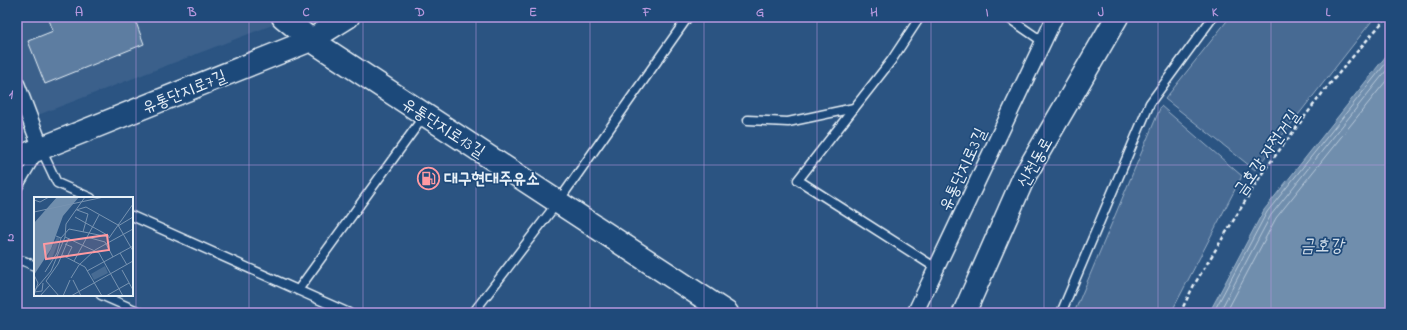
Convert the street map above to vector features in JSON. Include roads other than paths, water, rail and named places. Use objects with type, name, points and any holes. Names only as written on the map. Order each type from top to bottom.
[{"type":"street","name":"유통단지로13길","points":[[283,17],[311,40],[727,313]]},
{"type":"street","name":"유통단지로7길","points":[[17,158],[311,40],[348,17]]},
{"type":"street","name":"유통단지로3길","points":[[915,313],[1042,41],[1055,17]]},
{"type":"street","name":"신천동로","points":[[966,307],[1024,177],[1117,17]]},
{"type":"street","points":[[17,85],[41,148]]},
{"type":"lane","points":[[473,313],[558,202],[688,17]]},
{"type":"lane","points":[[920,17],[891,62],[798,180],[936,268]]},
{"type":"lane","points":[[1007,17],[1042,41]]},
{"type":"lane","points":[[1061,313],[1150,103],[1213,17]]},
{"type":"lane","points":[[748,120],[788,122],[854,108]]},
{"type":"lane","points":[[298,290],[425,114]]},
{"type":"lane","points":[[17,189],[41,148]]},
{"type":"lane","points":[[41,148],[57,183],[89,197]]},
{"type":"lane","points":[[133,216],[349,313]]},
{"type":"lane","points":[[17,262],[24,261],[34,266]]},
{"type":"lane","points":[[103,296],[142,313]]},
{"type":"water","name":"금호강","points":[[1390,51],[1390,313],[1209,313],[1264,210]]},
{"type":"place","name":"대구현대주유소","points":[[429,178]]}]
